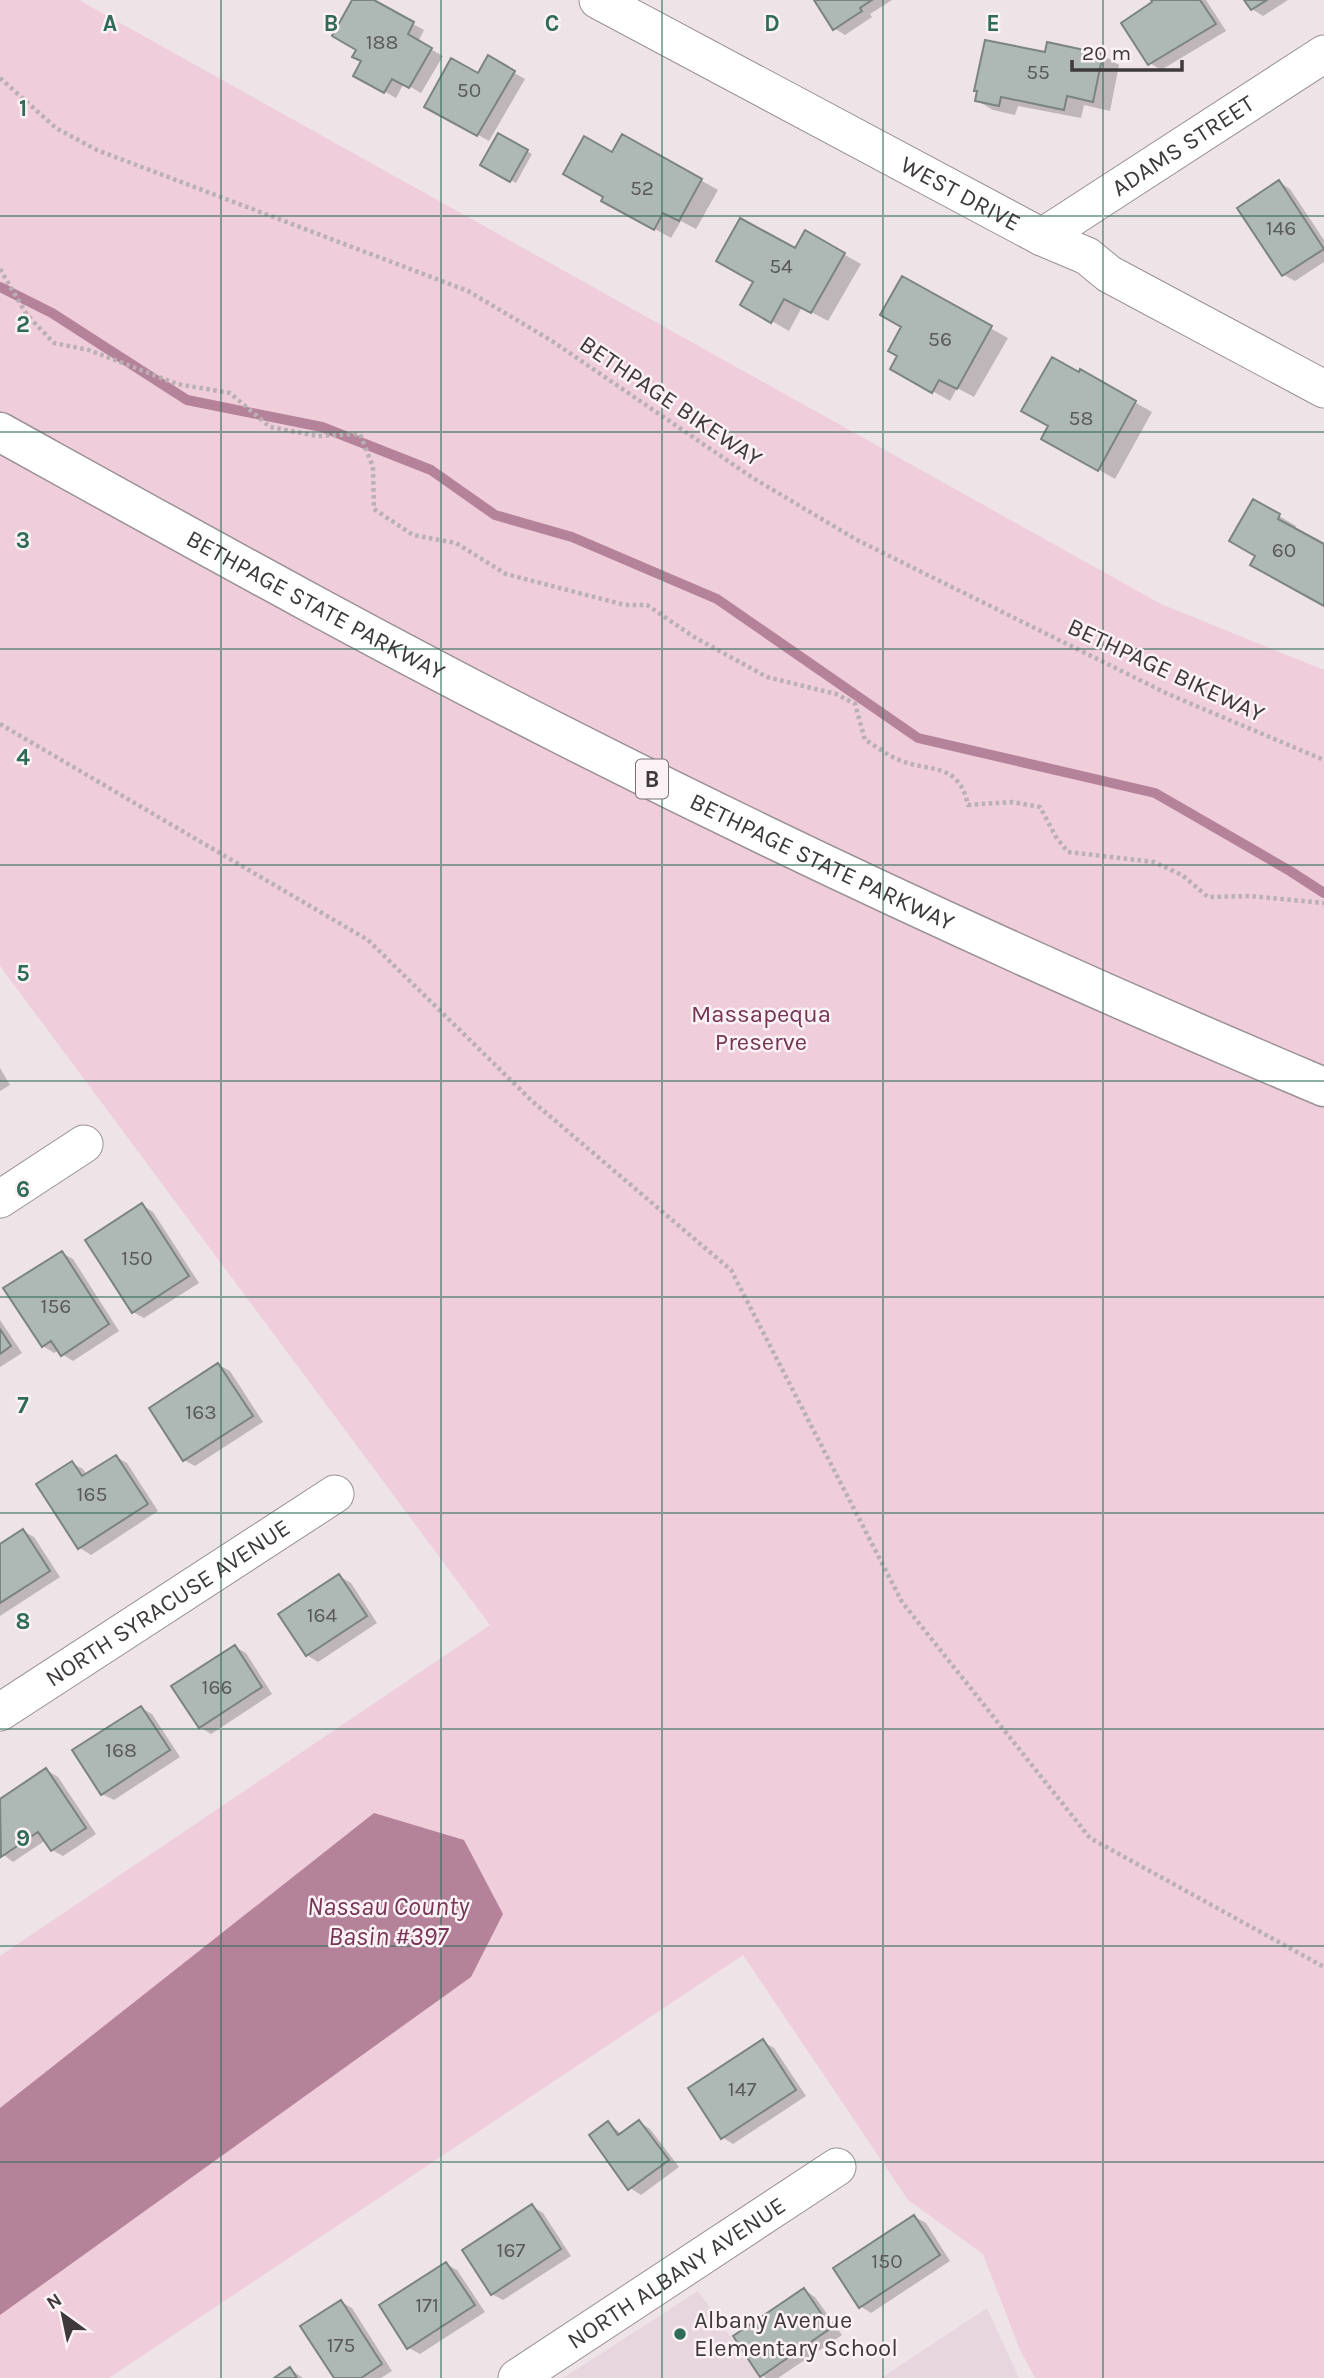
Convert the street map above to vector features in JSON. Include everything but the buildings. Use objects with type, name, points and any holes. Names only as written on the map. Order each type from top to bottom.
[{"type":"highway","name":"BETHPAGE STATE PARKWAY","points":[[0,432],[268,580],[564,736],[878,888],[1199,1034],[1324,1087]]},
{"type":"street","name":"WEST DRIVE","points":[[614,3],[1042,237],[1087,256],[1109,274],[1324,389]]},
{"type":"street","name":"ADAMS STREET","points":[[1042,237],[1324,54]]},
{"type":"street","points":[[0,1199],[84,1144]]},
{"type":"street","name":"NORTH SYRACUSE AVENUE","points":[[0,1712],[335,1494]]},
{"type":"street","name":"NORTH ALBANY AVENUE","points":[[517,2378],[837,2167]]},
{"type":"path","name":"BETHPAGE BIKEWAY","points":[[0,78],[56,128],[97,150],[468,291],[552,341],[753,478],[857,540],[1168,694],[1324,760]]},
{"type":"path","points":[[0,269],[27,315],[54,343],[89,350],[177,384],[230,393],[270,427],[317,436],[360,434],[373,467],[374,509],[413,535],[456,543],[506,574],[625,605],[647,605],[694,637],[767,677],[835,694],[855,704],[865,740],[900,760],[948,771],[966,793],[968,805],[1013,802],[1040,807],[1068,852],[1154,862],[1182,875],[1208,897],[1250,896],[1324,903]]},
{"type":"path","points":[[0,724],[368,940],[532,1101],[732,1270],[902,1602],[1090,1838],[1324,1967]]},
{"type":"shaded area","name":"Albany Avenue Elementary School","points":[[698,2291],[760,2378],[563,2378]]},
{"type":"shaded area","name":"Albany Avenue Elementary School","points":[[987,2308],[1019,2378],[881,2378]]},
{"type":"green space","name":"Massapequa Preserve","points":[[0,0],[79,0],[1161,604],[1324,670],[1324,2378],[1035,2378],[1020,2350],[983,2254],[908,2200],[743,1955],[109,2378],[0,2378],[0,1956],[490,1625],[0,966]]},
{"type":"water","name":"Nassau County Basin #397","points":[[374,1813],[464,1840],[503,1914],[471,1977],[0,2315],[0,2108]]},
{"type":"waterway","points":[[0,287],[52,313],[187,400],[322,427],[431,470],[495,515],[572,537],[717,599],[918,738],[1155,793],[1324,893]]},
{"type":"place","name":"Albany Avenue Elementary School","points":[[680,2334]]}]
